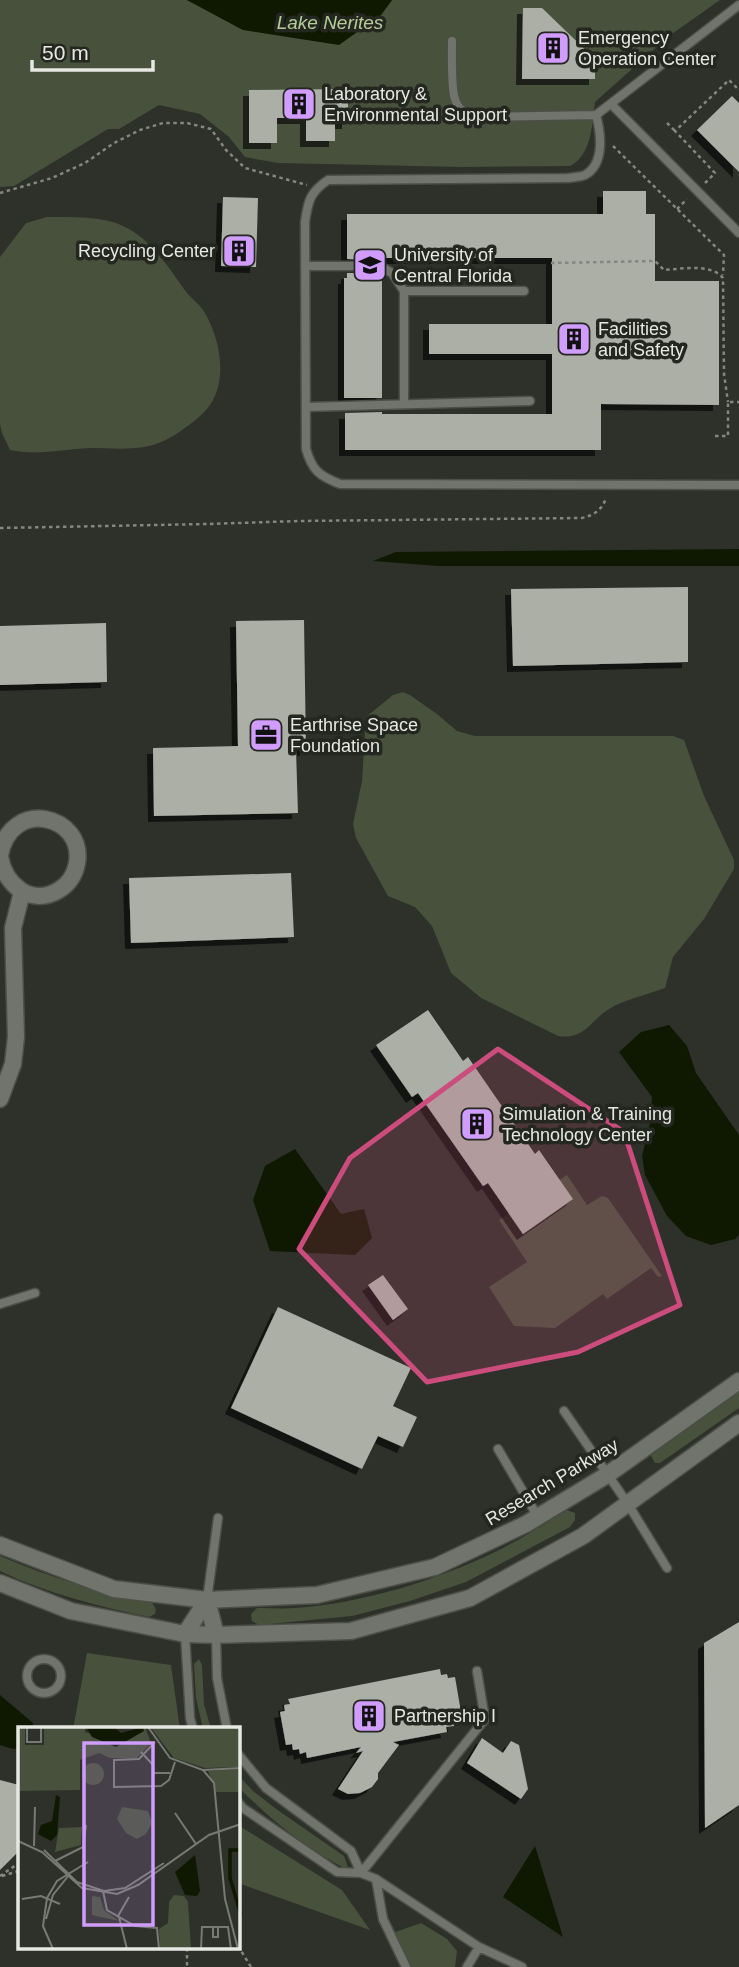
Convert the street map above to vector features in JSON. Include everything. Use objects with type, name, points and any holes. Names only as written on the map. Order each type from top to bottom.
[{"type":"street","points":[[33,818],[44,818],[65,828],[72,836],[78,859],[75,872],[68,882],[47,895],[34,895],[22,892],[8,881],[0,856],[2,843],[9,831],[33,818]]},
{"type":"street","points":[[0,1099],[13,1063],[16,1037],[13,928],[22,892]]},
{"type":"street","name":"Research Parkway","points":[[0,1545],[114,1588],[207,1600],[317,1595],[435,1567],[538,1517],[607,1475],[739,1381]]},
{"type":"street","points":[[0,1583],[71,1611],[185,1634],[351,1631],[470,1598],[583,1536],[739,1423]]},
{"type":"street","points":[[207,1600],[216,1635]]},
{"type":"street","points":[[185,1634],[207,1600]]},
{"type":"lane","points":[[452,41],[454,99],[467,114],[476,117],[596,115],[739,5]]},
{"type":"lane","points":[[611,104],[739,233]]},
{"type":"lane","points":[[596,115],[601,144],[596,163],[586,175],[568,178],[328,180],[317,188],[307,203],[305,222],[306,449],[310,463],[322,478],[340,484],[739,485]]},
{"type":"lane","points":[[305,265],[380,266],[392,274],[404,291],[404,404]]},
{"type":"lane","points":[[404,291],[524,291]]},
{"type":"lane","points":[[306,407],[530,401]]},
{"type":"lane","points":[[0,1304],[35,1293]]},
{"type":"lane","points":[[564,1411],[628,1504],[667,1568]]},
{"type":"lane","points":[[498,1449],[538,1517]]},
{"type":"lane","points":[[207,1600],[218,1518]]},
{"type":"lane","points":[[185,1634],[190,1718],[193,1727]]},
{"type":"lane","points":[[216,1635],[217,1678],[227,1727]]},
{"type":"lane","points":[[52,1660],[61,1673],[59,1684],[50,1692],[39,1692],[30,1685],[29,1668],[36,1661],[52,1660]]},
{"type":"lane","points":[[361,1873],[485,1718],[477,1671]]},
{"type":"lane","points":[[240,1757],[265,1788],[351,1851],[361,1873]]},
{"type":"lane","points":[[240,1804],[337,1872],[361,1873],[376,1879],[480,1947],[522,1967]]},
{"type":"lane","points":[[376,1879],[383,1919],[406,1967]]},
{"type":"lane","points":[[467,1967],[480,1947]]},
{"type":"path","points":[[675,131],[729,80],[739,90]]},
{"type":"path","points":[[0,192],[52,178],[85,163],[114,143],[140,130],[163,123],[187,123],[211,129],[226,150],[245,168],[317,188]]},
{"type":"path","points":[[667,123],[715,173],[677,209]]},
{"type":"path","points":[[614,146],[723,255],[724,374],[728,402],[728,436],[715,436]]},
{"type":"path","points":[[551,262],[655,261],[664,270],[710,269],[721,274],[723,278]]},
{"type":"path","points":[[728,402],[739,402]]},
{"type":"path","points":[[0,527],[582,518],[592,516],[600,510],[611,485]]},
{"type":"path","points":[[0,1877],[18,1864]]},
{"type":"path","points":[[0,1877],[18,1871]]},
{"type":"path","points":[[240,1949],[251,1967]]},
{"type":"highlighted area","points":[[498,1049],[624,1132],[680,1305],[578,1352],[427,1382],[299,1249],[350,1158]]},
{"type":"shaded area","points":[[0,0],[187,0],[243,30],[381,15],[392,0],[720,0],[669,36],[595,102],[587,147],[570,166],[462,167],[278,163],[245,157],[229,137],[200,114],[159,105],[119,129],[108,129],[14,186],[0,187]]},
{"type":"shaded area","points":[[47,217],[104,220],[131,230],[157,252],[205,313],[215,335],[220,359],[216,395],[207,409],[174,436],[154,445],[137,448],[40,452],[10,450],[0,424],[0,257],[26,223]]},
{"type":"shaded area","points":[[403,692],[457,731],[475,736],[673,736],[684,740],[704,796],[734,860],[734,869],[704,919],[673,957],[665,988],[615,1006],[575,1035],[558,1036],[481,998],[451,973],[432,926],[415,907],[388,896],[356,838],[353,824],[362,781],[366,717],[393,695]]},
{"type":"shaded area","points":[[567,1175],[587,1205],[602,1196],[608,1198],[662,1276],[658,1277],[651,1268],[607,1299],[603,1294],[555,1328],[514,1326],[489,1287],[527,1262],[499,1220]]},
{"type":"shaded area","points":[[739,1390],[739,1408],[660,1463],[655,1463],[651,1456],[653,1449]]},
{"type":"shaded area","points":[[567,1510],[575,1513],[575,1520],[570,1527],[466,1582],[410,1601],[352,1616],[259,1625],[252,1621],[251,1614],[257,1608],[320,1606],[372,1596],[450,1572],[497,1551]]},
{"type":"shaded area","points":[[0,1556],[74,1583],[152,1603],[156,1609],[155,1614],[149,1617],[36,1586],[0,1571]]},
{"type":"shaded area","points":[[87,1653],[171,1665],[180,1727],[73,1727]]},
{"type":"shaded area","points":[[199,1659],[202,1665],[204,1704],[210,1727],[203,1727],[196,1698],[194,1664]]},
{"type":"shaded area","points":[[240,1777],[279,1811],[344,1856],[349,1870],[304,1844],[240,1789]]},
{"type":"shaded area","points":[[240,1826],[342,1890],[370,1930],[240,1884]]},
{"type":"shaded area","points":[[421,1923],[447,1939],[457,1951],[455,1967],[406,1967],[390,1934]]},
{"type":"water","name":"Lake Nerites","points":[[187,0],[392,0],[381,15],[339,45],[243,30]]},
{"type":"water","points":[[739,549],[739,566],[438,566],[373,561],[396,552]]},
{"type":"water","points":[[669,1025],[687,1046],[696,1073],[739,1135],[739,1235],[735,1239],[711,1245],[686,1236],[667,1216],[645,1175],[642,1156],[650,1124],[652,1097],[619,1052],[641,1032]]},
{"type":"water","points":[[295,1149],[341,1214],[364,1209],[372,1238],[355,1255],[270,1251],[253,1200],[265,1166]]},
{"type":"water","points":[[0,1695],[33,1723],[34,1727],[18,1727],[18,1749],[0,1745]]},
{"type":"water","points":[[535,1846],[563,1937],[503,1897]]},
{"type":"building","name":"Emergency Operation Center","points":[[523,8],[542,8],[595,59],[595,79],[522,79]]},
{"type":"building","name":"Laboratory & Environmental Support","points":[[348,89],[348,123],[335,123],[335,141],[306,141],[306,118],[277,118],[277,143],[249,143],[249,90]]},
{"type":"building","points":[[732,96],[739,103],[739,172],[697,130]]},
{"type":"building","points":[[603,191],[646,191],[646,214],[655,214],[655,281],[719,281],[719,405],[601,404],[601,450],[345,450],[345,413],[552,414],[552,354],[429,354],[429,324],[552,324],[552,258],[347,259],[347,214],[603,214]]},
{"type":"building","points":[[223,197],[258,198],[256,267],[221,266]]},
{"type":"building","points":[[347,273],[382,275],[382,398],[344,398],[344,278],[347,278]]},
{"type":"building","points":[[688,587],[688,662],[513,666],[511,589]]},
{"type":"building","points":[[304,620],[306,750],[296,750],[298,813],[154,816],[153,748],[238,746],[236,621]]},
{"type":"building","points":[[106,623],[107,682],[0,685],[0,626]]},
{"type":"building","points":[[291,873],[294,937],[131,943],[129,878]]},
{"type":"building","name":"Simulation & Training Technology Center","points":[[428,1010],[463,1061],[468,1057],[535,1154],[539,1150],[573,1199],[523,1234],[488,1183],[483,1186],[418,1093],[412,1097],[376,1045]]},
{"type":"building","points":[[383,1275],[408,1309],[393,1320],[368,1285]]},
{"type":"building","points":[[278,1307],[411,1368],[393,1406],[417,1417],[403,1447],[378,1436],[362,1469],[231,1408]]},
{"type":"building","points":[[739,1622],[739,1805],[705,1828],[704,1643]]},
{"type":"building","name":"Partnership I","points":[[440,1669],[441,1675],[455,1677],[461,1712],[457,1713],[458,1719],[453,1720],[454,1726],[446,1727],[447,1732],[393,1742],[399,1745],[378,1773],[378,1779],[372,1787],[360,1793],[348,1794],[338,1789],[363,1751],[356,1753],[361,1747],[307,1758],[306,1752],[300,1754],[299,1749],[293,1750],[292,1744],[286,1745],[280,1712],[285,1711],[284,1705],[290,1704],[288,1699]]},
{"type":"building","points":[[482,1738],[503,1753],[511,1741],[519,1745],[528,1789],[521,1799],[467,1763]]},
{"type":"building","points":[[0,1780],[18,1785],[18,1852],[0,1870]]},
{"type":"place","name":"Emergency Operation Center","points":[[553,48]]},
{"type":"place","name":"Laboratory & Environmental Support","points":[[299,104]]},
{"type":"place","name":"Recycling Center","points":[[239,251]]},
{"type":"place","name":"University of Central Florida","points":[[370,265]]},
{"type":"place","name":"Facilities and Safety","points":[[574,339]]},
{"type":"place","name":"Earthrise Space Foundation","points":[[266,735]]},
{"type":"place","name":"Simulation & Training Technology Center","points":[[477,1124]]},
{"type":"place","name":"Partnership I","points":[[369,1716]]}]
